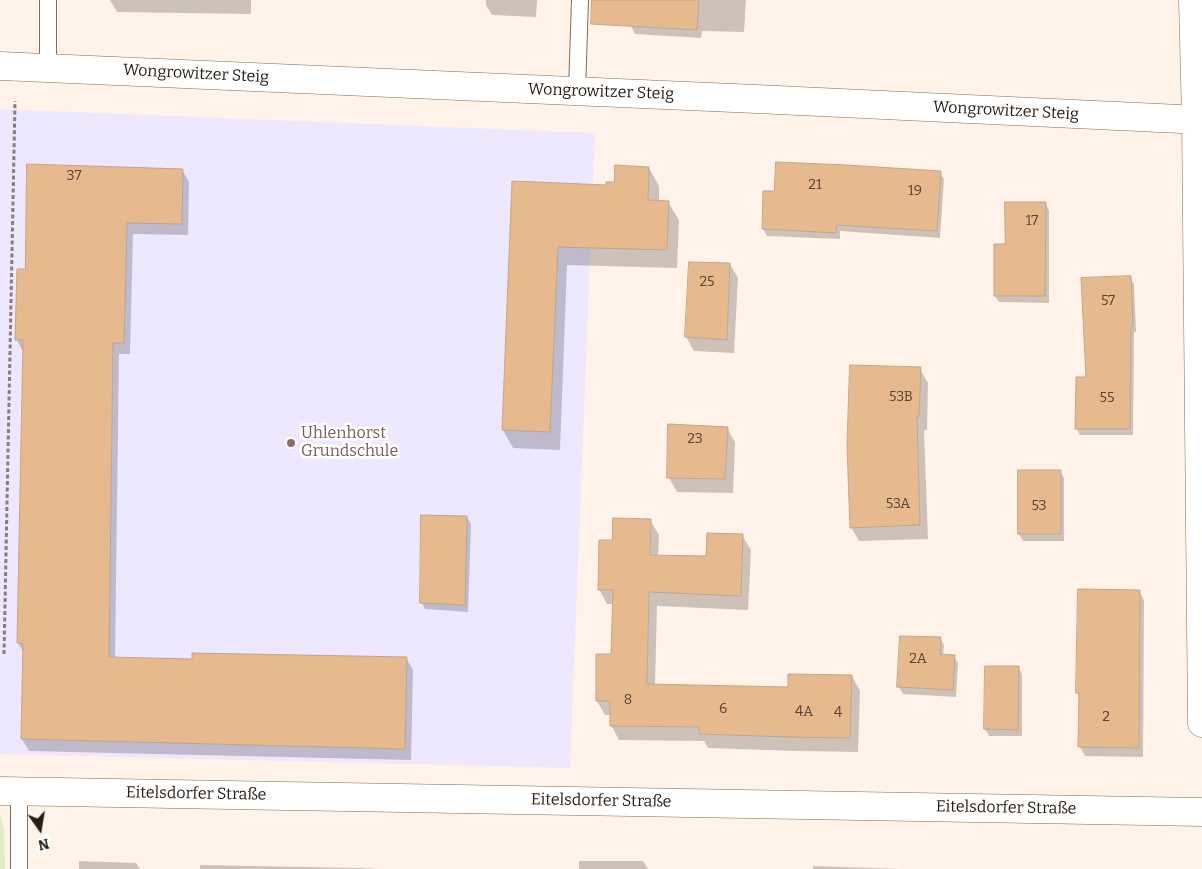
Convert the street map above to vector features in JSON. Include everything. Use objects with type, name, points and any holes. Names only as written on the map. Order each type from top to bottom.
[{"type":"street","points":[[1192,0],[1199,120],[1202,723]]},
{"type":"street","name":"Wongrowitzer Steig","points":[[0,66],[1199,120]]},
{"type":"street","name":"Eitelsdorfer Straße","points":[[10,791],[1202,812]]},
{"type":"lane","points":[[48,0],[48,68]]},
{"type":"lane","points":[[577,91],[580,0]]},
{"type":"lane","points":[[10,791],[19,869]]},
{"type":"path","points":[[4,654],[15,101]]},
{"type":"shaded area","name":"Uhlenhorst Grundschule","points":[[0,109],[595,133],[570,768],[0,754]]},
{"type":"green space","points":[[0,815],[4,828],[5,869],[0,869]]},
{"type":"building","points":[[592,0],[699,0],[697,30],[591,24]]},
{"type":"building","points":[[776,162],[941,171],[937,231],[837,225],[836,233],[762,229],[763,191],[774,191]]},
{"type":"building","points":[[27,164],[183,169],[182,224],[127,223],[124,343],[113,343],[109,657],[192,659],[192,653],[407,657],[405,749],[21,739],[23,643],[17,643],[23,340],[15,340],[17,269],[25,269]]},
{"type":"building","points":[[615,165],[649,167],[648,200],[669,201],[667,250],[558,247],[550,432],[502,430],[512,181],[606,185],[606,182],[614,182]]},
{"type":"building","points":[[1005,202],[1046,202],[1045,296],[994,296],[994,244],[1005,244]]},
{"type":"building","points":[[689,262],[730,263],[727,340],[685,337]]},
{"type":"building","points":[[1131,276],[1133,325],[1131,326],[1130,429],[1075,429],[1076,377],[1086,377],[1081,278]]},
{"type":"building","points":[[850,365],[921,367],[919,417],[917,417],[920,525],[850,528],[847,445]]},
{"type":"building","points":[[668,424],[728,427],[725,479],[667,478]]},
{"type":"building","points":[[1018,470],[1061,470],[1061,534],[1018,534]]},
{"type":"building","points":[[421,515],[467,516],[465,605],[420,603]]},
{"type":"building","points":[[613,518],[651,519],[650,555],[706,556],[707,533],[743,534],[741,596],[649,592],[647,684],[788,687],[788,674],[852,675],[850,738],[699,734],[699,727],[610,726],[610,701],[596,701],[596,654],[611,654],[613,590],[598,590],[599,540],[612,540]]},
{"type":"building","points":[[1078,589],[1140,590],[1139,748],[1078,747],[1079,693],[1076,693]]},
{"type":"building","points":[[900,636],[941,637],[940,654],[955,655],[953,690],[897,687]]},
{"type":"building","points":[[985,666],[1019,666],[1018,730],[984,729]]},
{"type":"place","name":"Uhlenhorst Grundschule","points":[[291,443]]}]
